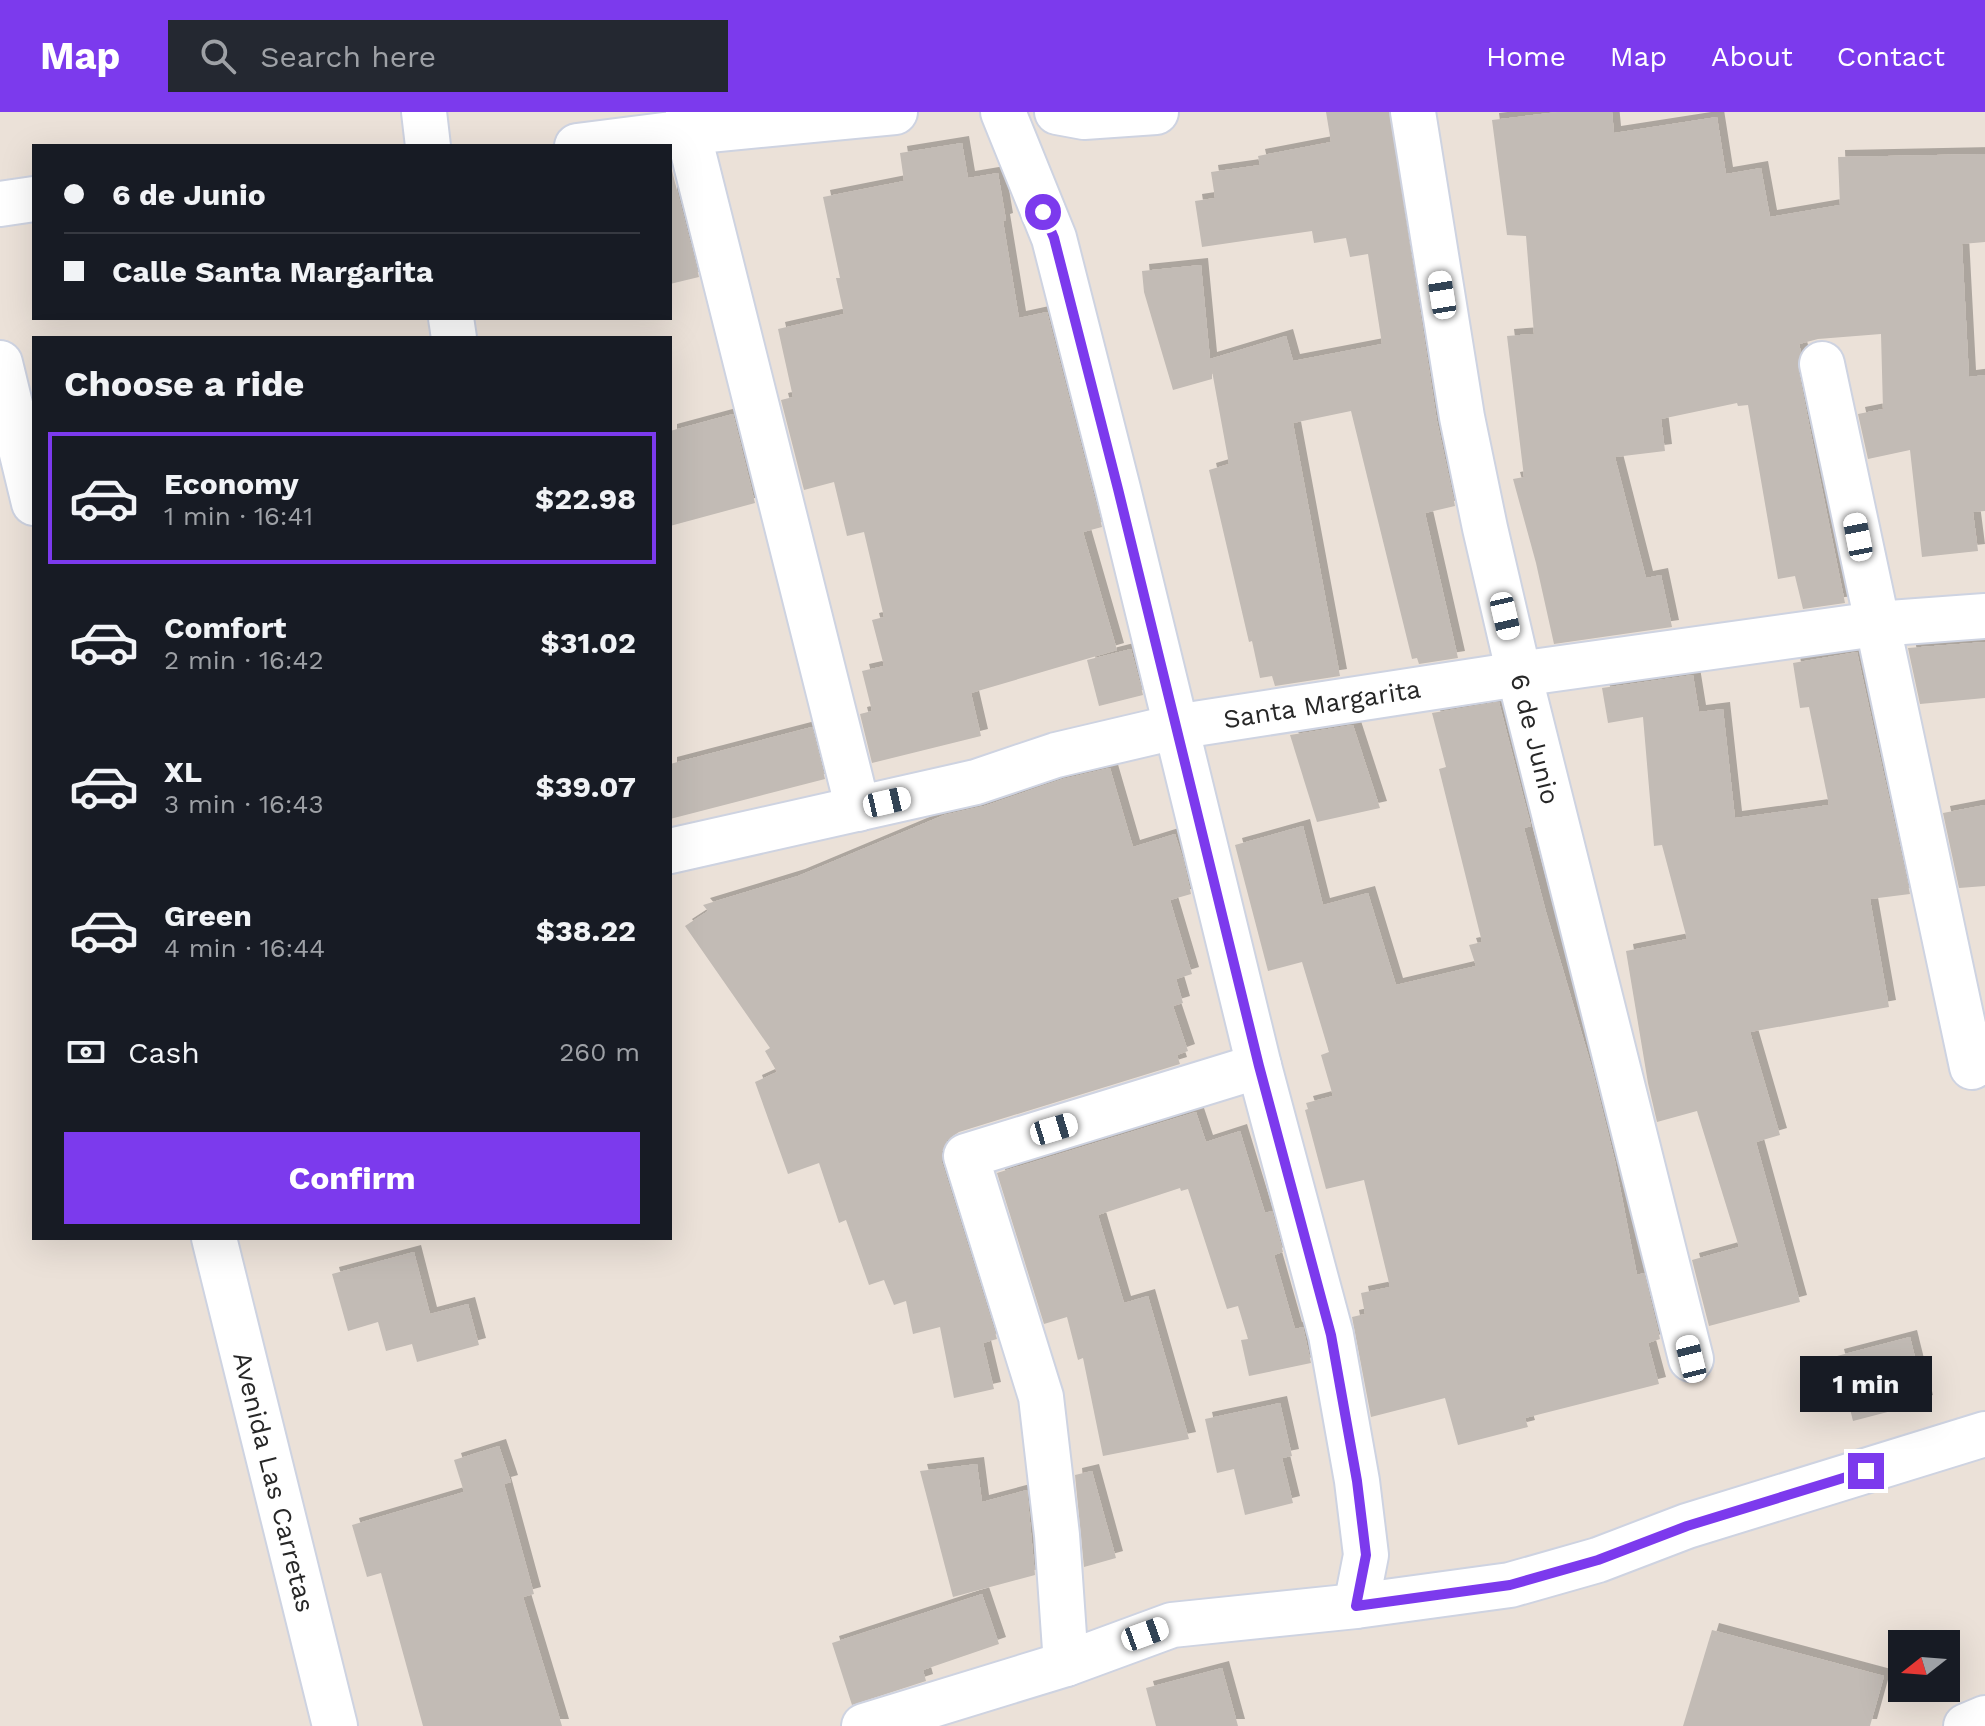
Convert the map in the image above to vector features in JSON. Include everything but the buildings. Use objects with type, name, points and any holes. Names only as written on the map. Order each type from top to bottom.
[{"type":"street","points":[[424,112],[428,144]]},
{"type":"street","points":[[586,144],[688,122],[895,112]]},
{"type":"street","points":[[1003,112],[1054,238],[1259,1066],[1334,1350],[1357,1481],[1366,1555],[1356,1606]]},
{"type":"street","points":[[1057,112],[1084,117],[1156,112]]},
{"type":"street","name":"6 de Junio","points":[[1413,112],[1462,417],[1519,674],[1691,1359]]},
{"type":"street","points":[[688,122],[858,809]]},
{"type":"street","points":[[0,204],[32,199]]},
{"type":"street","points":[[0,363],[32,495]]},
{"type":"street","points":[[1822,364],[1972,1067]]},
{"type":"street","name":"Santa Margarita","points":[[672,851],[976,782],[1056,755],[1175,727],[1519,674],[1876,624],[1985,616]]},
{"type":"street","points":[[1066,1664],[1057,1535],[1041,1397],[966,1156],[1259,1066]]},
{"type":"street","name":"Avenida Las Carretas","points":[[214,1240],[335,1726]]},
{"type":"street","points":[[864,1726],[1066,1664],[1172,1625],[1356,1606],[1510,1585],[1598,1560],[1687,1526],[1985,1434]]},
{"type":"street","points":[[1966,1726],[1985,1718]]},
{"type":"route","points":[[1043,212],[1054,238],[1259,1066],[1331,1335],[1357,1481],[1366,1555],[1356,1606],[1510,1585],[1598,1560],[1687,1526],[1866,1471]]}]
